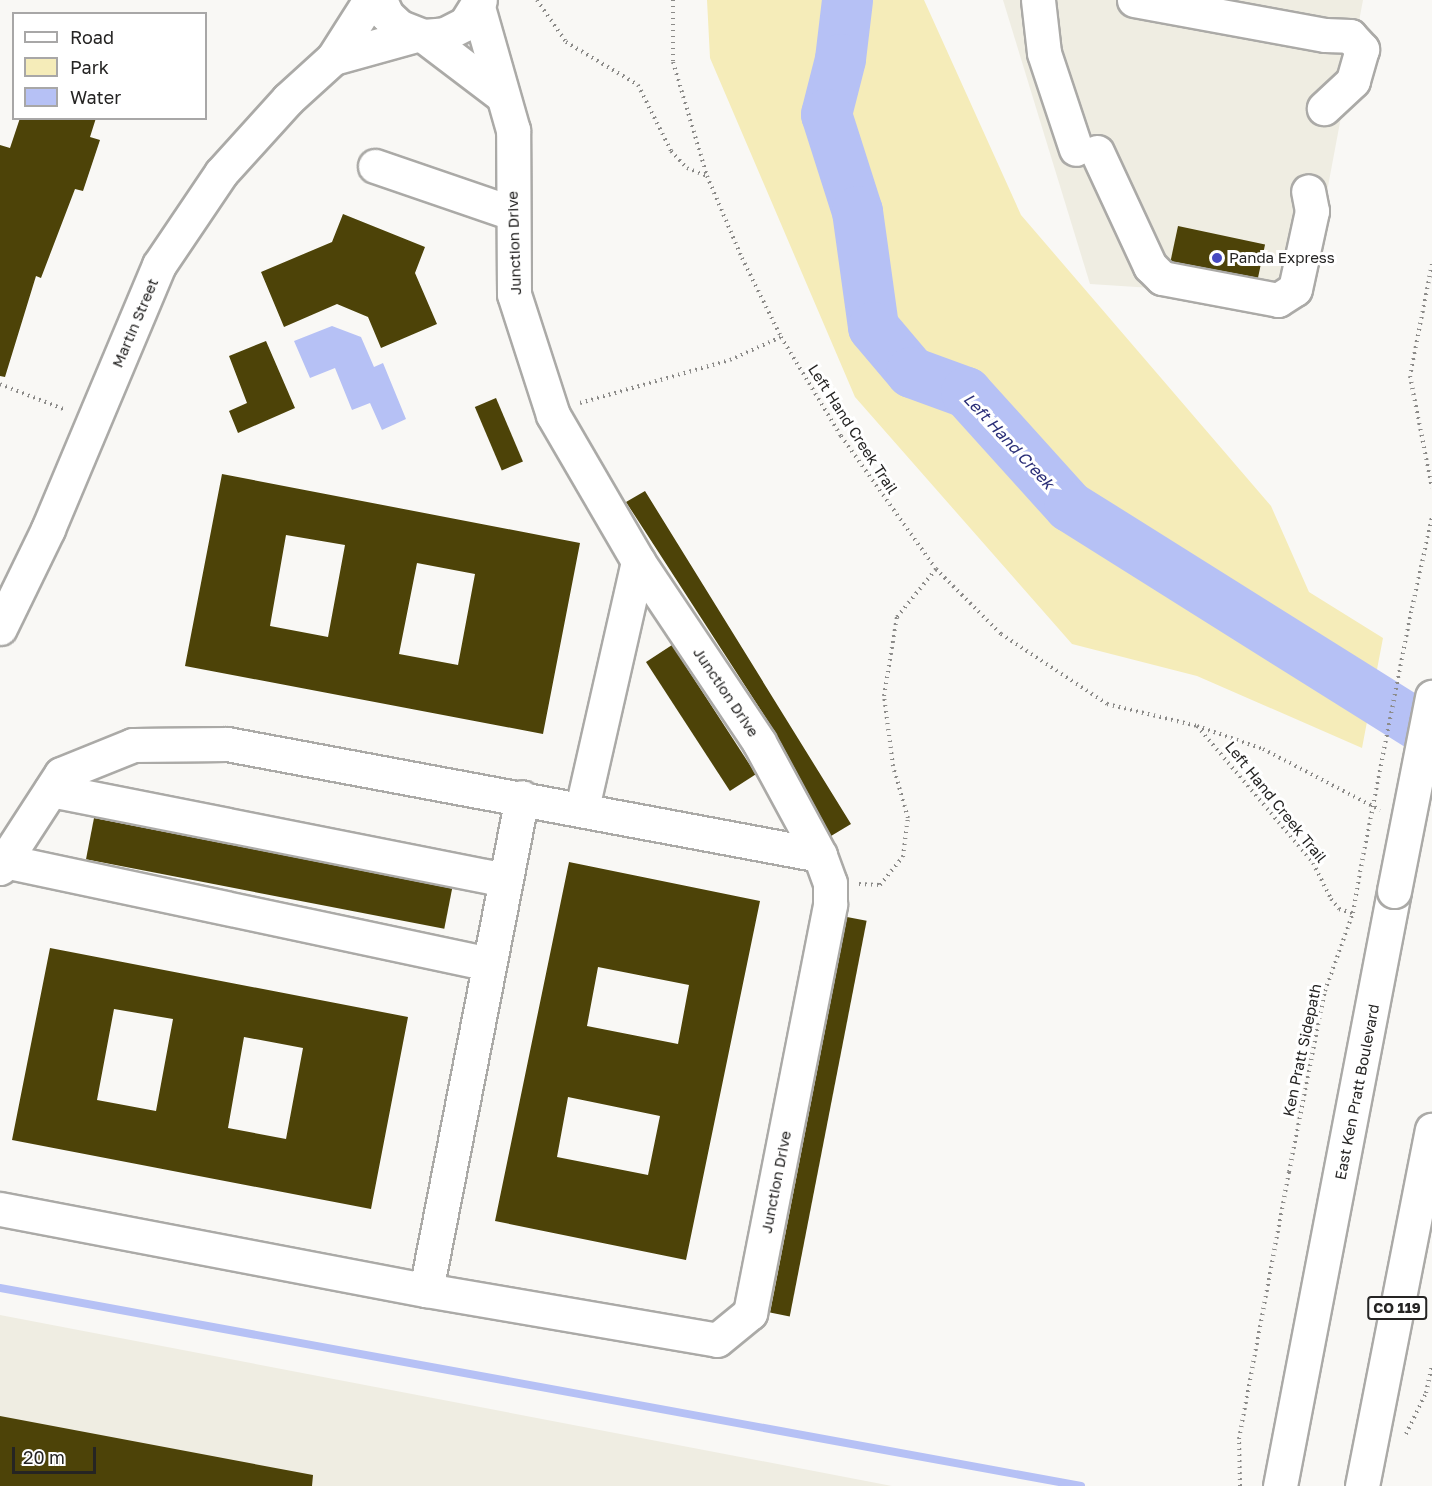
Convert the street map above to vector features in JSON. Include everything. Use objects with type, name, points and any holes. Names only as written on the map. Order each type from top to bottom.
[{"type":"main road","name":"Martin Street","points":[[0,628],[48,529],[159,265],[221,173],[288,99],[333,58],[370,0]]},
{"type":"main road","points":[[380,0],[394,21],[420,35],[500,94]]},
{"type":"main road","points":[[1038,0],[1044,53],[1087,151],[1150,266],[1162,278],[1278,300],[1295,290],[1312,211],[1308,191]]},
{"type":"main road","points":[[1134,0],[1325,36],[1350,36],[1362,49],[1353,81],[1324,108]]},
{"type":"main road","name":"Martin Street","points":[[333,58],[420,35],[446,34],[465,24],[479,3]]},
{"type":"main road","name":"Junction Drive","points":[[426,1290],[717,1340],[750,1313],[830,904],[825,869],[759,742],[638,561],[553,415],[514,294],[513,130],[500,94],[479,3]]},
{"type":"main road","points":[[375,166],[512,213]]},
{"type":"main road","points":[[582,808],[638,561]]},
{"type":"main road","name":"East Ken Pratt Boulevard","points":[[1280,1486],[1432,697]]},
{"type":"main road","points":[[489,964],[0,863],[61,774],[134,745],[227,744],[582,808],[825,869]]},
{"type":"main road","points":[[51,790],[505,880]]},
{"type":"main road","points":[[0,1209],[426,1290],[522,797]]},
{"type":"main road","name":"CO 119","points":[[1362,1486],[1432,1130]]},
{"type":"main road","points":[[1263,1486],[1324,1180],[1343,1164]]},
{"type":"path","points":[[537,0],[566,42],[638,85],[671,151],[687,168],[707,176]]},
{"type":"path","name":"Left Hand Creek Trail","points":[[673,0],[673,62],[707,176],[781,337],[841,436],[936,569],[1001,634],[1107,704],[1197,726],[1263,749],[1384,812]]},
{"type":"path","points":[[1432,264],[1410,376],[1432,488]]},
{"type":"path","points":[[553,415],[574,404],[730,360],[781,337]]},
{"type":"path","points":[[0,384],[69,411]]},
{"type":"path","name":"Ken Pratt Sidepath","points":[[1240,1486],[1239,1439],[1291,1161],[1325,991],[1353,913],[1412,608],[1432,517]]},
{"type":"path","points":[[825,869],[880,885],[903,857],[908,818],[893,766],[884,696],[897,617],[936,569]]},
{"type":"path","name":"Left Hand Creek Trail","points":[[1197,726],[1313,863],[1330,899],[1339,909],[1353,913],[1387,940]]},
{"type":"path","points":[[1404,1443],[1426,1393],[1432,1365]]},
{"type":"shaded area","points":[[1003,0],[1363,0],[1307,298],[1090,284]]},
{"type":"shaded area","points":[[0,1315],[892,1486],[0,1486]]},
{"type":"green space","points":[[707,0],[924,0],[1021,215],[1271,506],[1309,592],[1383,638],[1362,748],[1197,676],[1072,644],[855,397],[710,58]]},
{"type":"water","points":[[332,326],[361,337],[374,367],[383,363],[406,419],[382,430],[370,403],[352,410],[335,368],[310,378],[294,341]]},
{"type":"building","points":[[19,120],[95,120],[90,137],[100,140],[83,191],[75,189],[41,278],[36,276],[5,377],[0,376],[0,145],[10,148]]},
{"type":"building","points":[[343,214],[425,247],[415,273],[437,324],[381,348],[368,317],[337,304],[284,327],[261,272],[332,242]]},
{"type":"building","name":"Panda Express","points":[[1178,226],[1265,245],[1258,280],[1171,261]]},
{"type":"building","points":[[266,341],[295,408],[238,433],[229,411],[247,403],[229,356]]},
{"type":"building","points":[[496,398],[523,462],[502,471],[475,407]]},
{"type":"building","points":[[222,474],[580,543],[543,734],[185,666]],"holes":[[[286,535],[345,545],[328,637],[270,626]],[[417,563],[475,574],[458,665],[399,654]]]},
{"type":"building","points":[[645,491],[851,824],[831,836],[775,732],[626,502]]},
{"type":"building","points":[[672,645],[756,774],[730,791],[646,662]]},
{"type":"building","points":[[94,818],[452,888],[444,929],[86,859]]},
{"type":"building","points":[[569,862],[760,901],[686,1260],[495,1221]],"holes":[[[598,967],[689,985],[678,1044],[587,1026]],[[568,1097],[660,1116],[648,1175],[557,1157]]]},
{"type":"building","points":[[847,917],[867,921],[790,1316],[770,1313]]},
{"type":"building","points":[[50,948],[408,1017],[371,1209],[12,1140]],"holes":[[[114,1009],[173,1019],[156,1111],[97,1100]],[[244,1037],[303,1048],[286,1139],[228,1128]]]},
{"type":"building","points":[[0,1416],[313,1475],[312,1486],[0,1486]]},
{"type":"waterway","name":"Left Hand Creek","points":[[847,0],[840,59],[826,114],[857,211],[873,327],[911,372],[966,392],[1069,506],[1432,734]]},
{"type":"waterway","points":[[0,1288],[1081,1486]]},
{"type":"place","name":"Panda Express","points":[[1217,258]]}]
